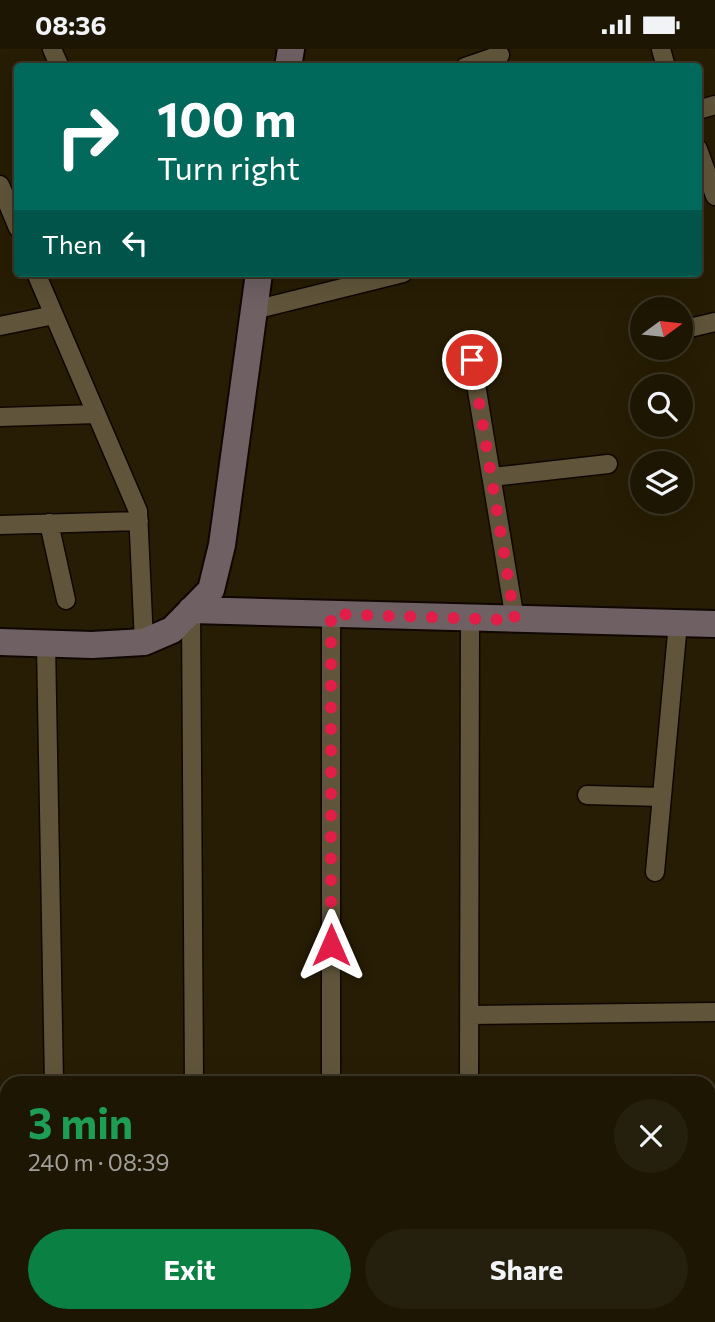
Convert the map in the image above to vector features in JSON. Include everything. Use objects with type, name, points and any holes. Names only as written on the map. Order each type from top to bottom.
[{"type":"street","points":[[477,63],[500,55]]},
{"type":"street","points":[[702,166],[709,195]]},
{"type":"street","points":[[7,189],[14,214]]},
{"type":"street","points":[[38,277],[138,512],[144,642]]},
{"type":"street","points":[[0,642],[92,645],[144,642],[172,630],[211,590],[222,545],[258,277]]},
{"type":"street","points":[[254,310],[387,277]]},
{"type":"street","points":[[0,325],[54,315]]},
{"type":"street","points":[[693,327],[715,322]]},
{"type":"street","points":[[472,360],[515,620]]},
{"type":"street","points":[[0,417],[96,414]]},
{"type":"street","points":[[492,477],[608,464]]},
{"type":"street","points":[[0,525],[139,521]]},
{"type":"street","points":[[49,523],[66,600]]},
{"type":"street","points":[[191,610],[715,624]]},
{"type":"street","points":[[191,610],[194,1076]]},
{"type":"street","points":[[331,614],[331,1076]]},
{"type":"street","points":[[469,1076],[470,619]]},
{"type":"street","points":[[655,872],[678,623]]},
{"type":"street","points":[[46,644],[54,1076]]},
{"type":"street","points":[[587,795],[662,797]]},
{"type":"street","points":[[470,1014],[715,1012]]},
{"type":"route","points":[[331,945],[331,614],[515,620],[472,360]]}]
